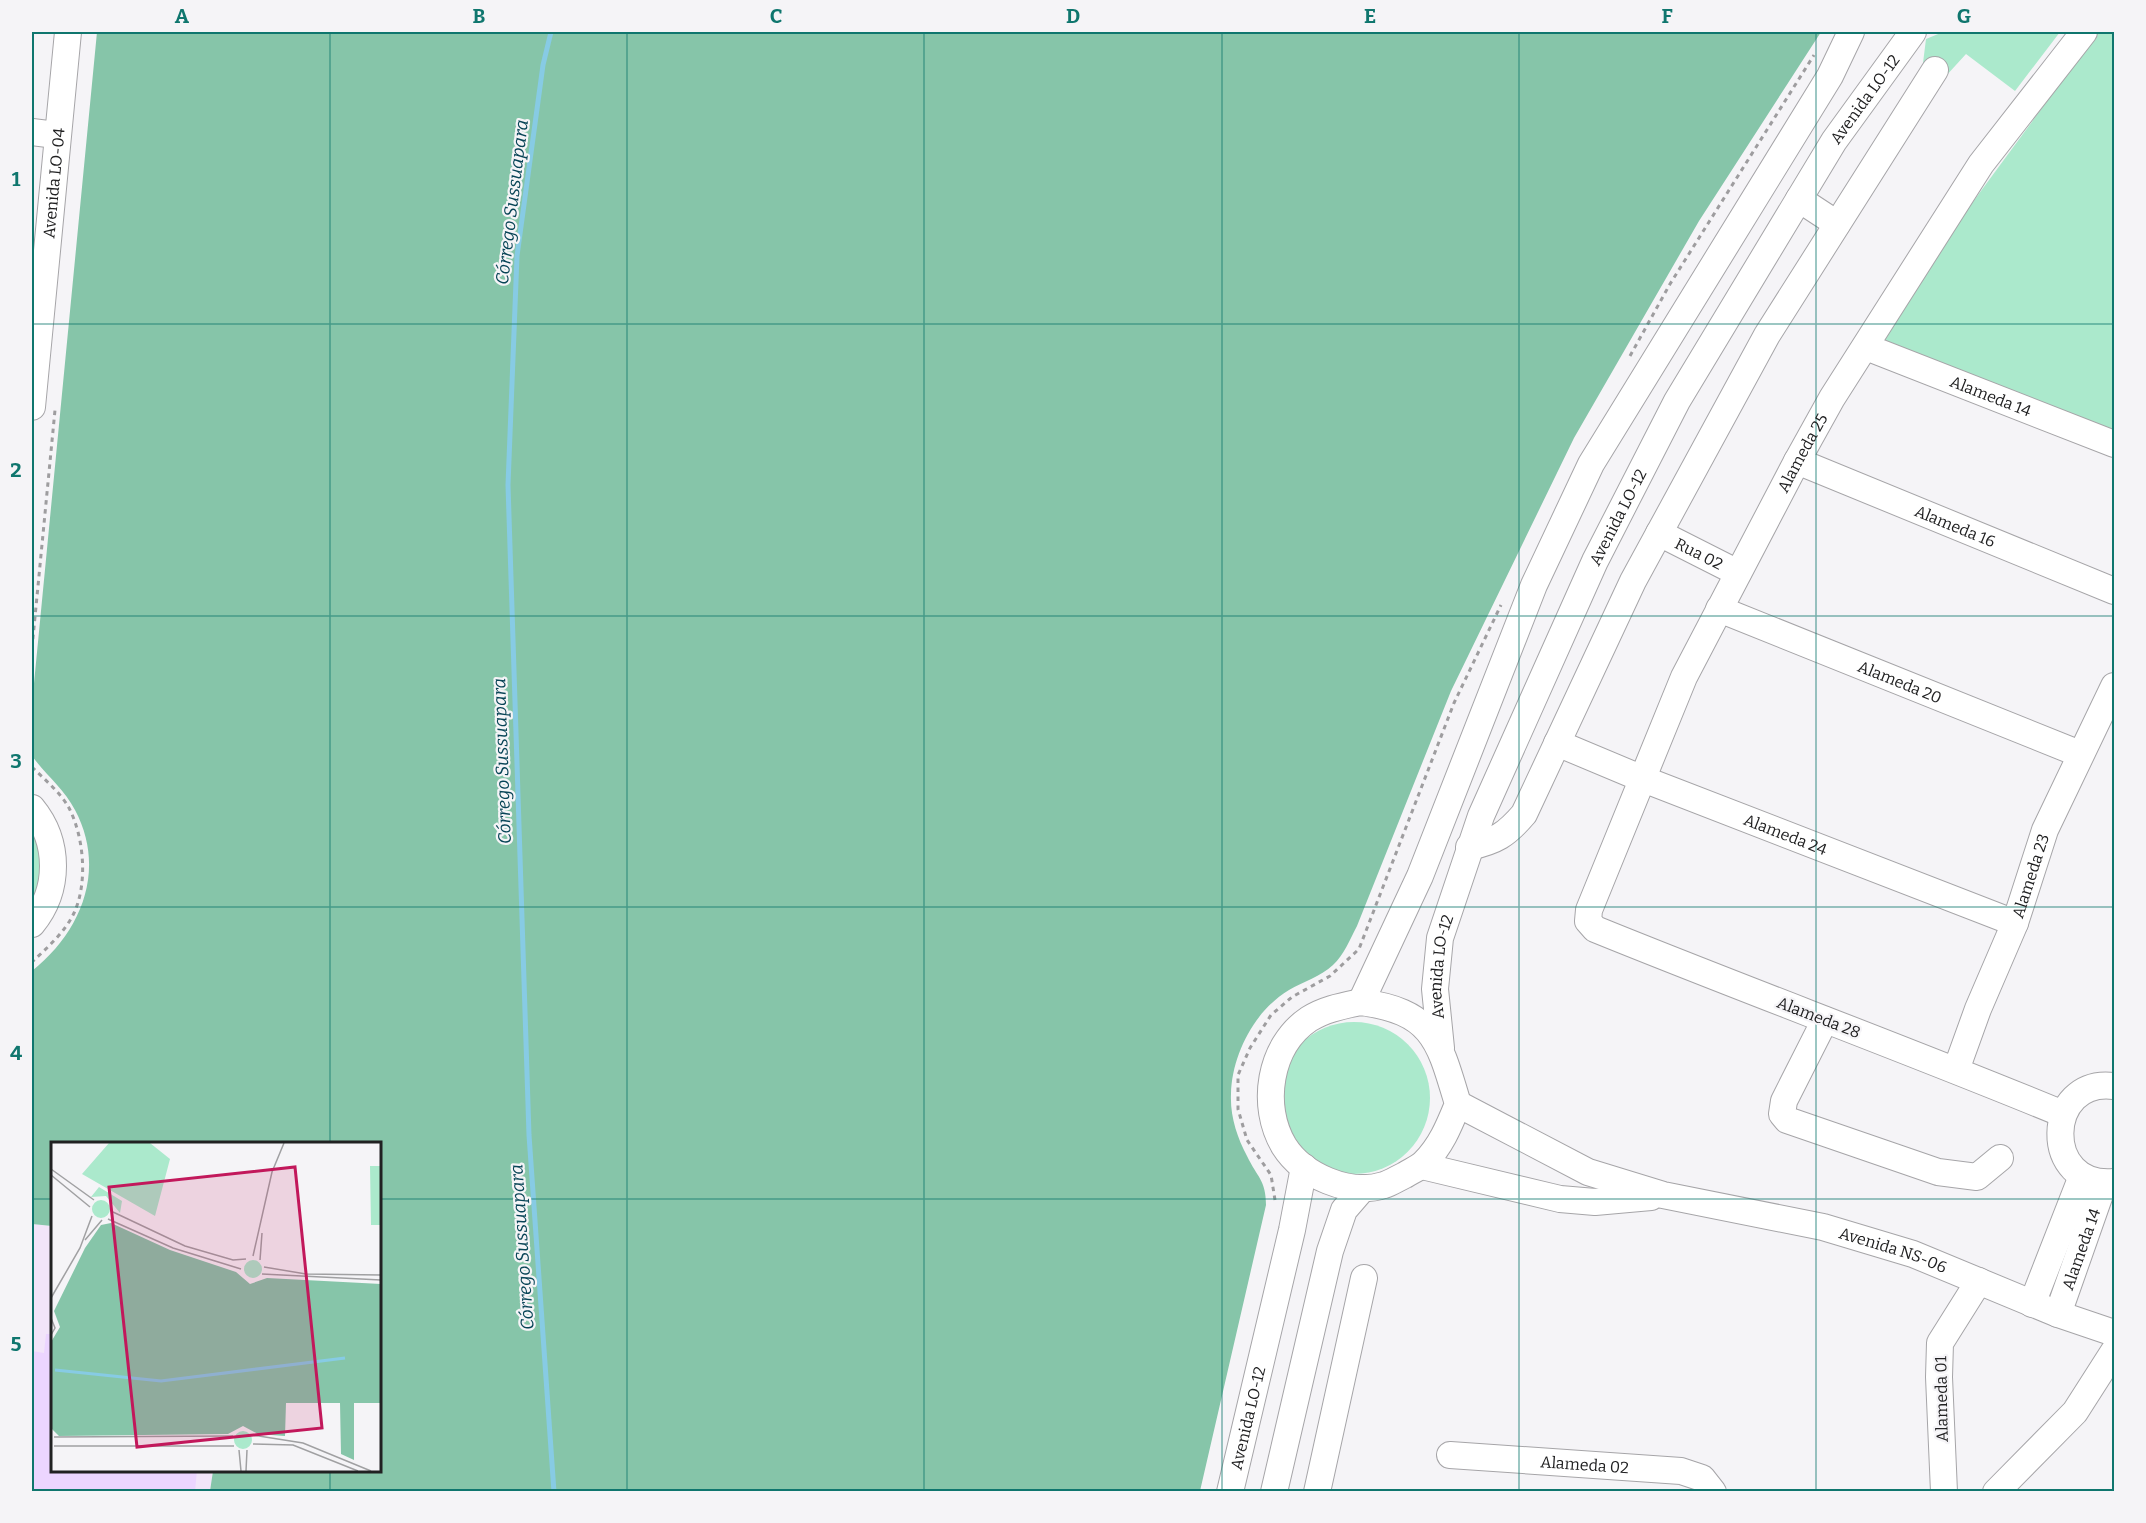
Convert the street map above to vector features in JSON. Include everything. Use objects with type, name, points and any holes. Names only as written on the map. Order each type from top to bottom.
[{"type":"street","name":"Avenida LO-04","points":[[32,407],[68,32]]},
{"type":"street","points":[[1361,1002],[1420,876],[1534,585],[1591,464],[1830,76],[1851,32]]},
{"type":"street","name":"Avenida LO-12","points":[[1441,1048],[1435,989],[1440,938],[1469,847],[1594,561],[1677,401],[1834,141],[1913,32]]},
{"type":"street","name":"Alameda 25","points":[[1589,910],[1684,676],[1797,461],[1832,399],[1982,164],[2084,32]]},
{"type":"street","points":[[1469,847],[1489,842],[1509,832],[1524,814],[1633,581],[1767,335],[1935,70]]},
{"type":"street","points":[[32,132],[48,134],[58,130]]},
{"type":"street","points":[[1799,199],[1837,224]]},
{"type":"street","name":"Alameda 14","points":[[1866,347],[2115,444]]},
{"type":"street","name":"Alameda 16","points":[[1797,461],[2115,591]]},
{"type":"street","name":"Rua 02","points":[[1659,533],[1738,573]]},
{"type":"street","name":"Alameda 20","points":[[1719,609],[2079,754]]},
{"type":"street","name":"Alameda 23","points":[[1956,1070],[1978,1009],[2015,923],[2045,830],[2079,754],[2115,686]]},
{"type":"street","name":"Alameda 24","points":[[1557,743],[1643,779],[2015,923]]},
{"type":"street","points":[[32,808],[48,836],[54,867],[46,903],[32,924]]},
{"type":"street","name":"Alameda 28","points":[[1589,910],[1588,921],[1594,929],[2063,1114]]},
{"type":"street","points":[[1361,1002],[1385,1005],[1407,1014],[1426,1029],[1441,1048],[1458,1104],[1438,1147],[1422,1166],[1384,1185],[1363,1188],[1331,1183],[1304,1167],[1285,1146],[1273,1120],[1270,1092],[1275,1065],[1288,1040],[1308,1020],[1333,1007],[1361,1002]]},
{"type":"street","points":[[1825,1020],[1784,1101],[1782,1114],[1787,1120],[1938,1172],[1977,1177],[2000,1158]]},
{"type":"street","points":[[2100,1180],[2070,1165],[2062,1150],[2059,1134],[2063,1114],[2081,1093],[2096,1086],[2115,1086]]},
{"type":"street","name":"Avenida NS-06","points":[[1458,1104],[1588,1172],[1663,1195],[1823,1227],[1913,1254],[2032,1304],[2115,1333]]},
{"type":"street","name":"Avenida NS-06","points":[[1422,1166],[1560,1199],[1595,1202],[1663,1195]]},
{"type":"street","name":"Avenida LO-12","points":[[1230,1491],[1292,1230],[1304,1167]]},
{"type":"street","name":"Alameda 14","points":[[2032,1304],[2100,1180]]},
{"type":"street","name":"Alameda 14","points":[[2058,1314],[2100,1180]]},
{"type":"street","points":[[1274,1491],[1330,1251],[1344,1210],[1363,1188]]},
{"type":"street","points":[[1317,1491],[1364,1278]]},
{"type":"street","name":"Alameda 01","points":[[1944,1491],[1939,1377],[1940,1343],[1979,1281]]},
{"type":"street","points":[[1996,1491],[2075,1412],[2115,1351]]},
{"type":"street","name":"Alameda 02","points":[[1450,1455],[1681,1471],[1702,1478],[1713,1491]]},
{"type":"shaded area","points":[[32,1224],[51,1226],[51,1472],[213,1472],[210,1491],[32,1492]]},
{"type":"green space","points":[[97,32],[1821,32],[1699,221],[1574,438],[1451,691],[1357,926],[1346,947],[1337,961],[1328,969],[1289,990],[1265,1010],[1247,1035],[1241,1049],[1232,1079],[1232,1110],[1240,1141],[1263,1184],[1266,1205],[1200,1491],[210,1491],[213,1472],[381,1472],[381,1142],[51,1142],[51,1226],[32,1224],[32,971],[64,938],[76,919],[84,898],[89,855],[75,810],[66,795],[32,756],[32,704]]},
{"type":"green space","points":[[1943,32],[2060,32],[2015,91],[1966,54],[1945,77],[1923,63],[1926,39]]},
{"type":"green space","points":[[2098,32],[2114,32],[2114,444],[1866,347]]},
{"type":"green space","points":[[32,827],[39,848],[41,866],[32,905]]},
{"type":"green space","points":[[1354,1022],[1369,1023],[1383,1028],[1408,1044],[1424,1069],[1429,1083],[1429,1113],[1424,1127],[1408,1152],[1383,1168],[1369,1173],[1354,1174],[1339,1173],[1325,1168],[1300,1152],[1284,1127],[1279,1113],[1278,1098],[1279,1083],[1284,1069],[1300,1044],[1325,1028],[1339,1023]]},
{"type":"building","points":[[46,1334],[51,1334],[51,1472],[197,1472],[195,1492],[32,1492],[32,1351],[44,1353]]},
{"type":"waterway","name":"Córrego Sussuapara","points":[[551,32],[543,65],[517,256],[508,485],[529,1135],[554,1492]]}]
